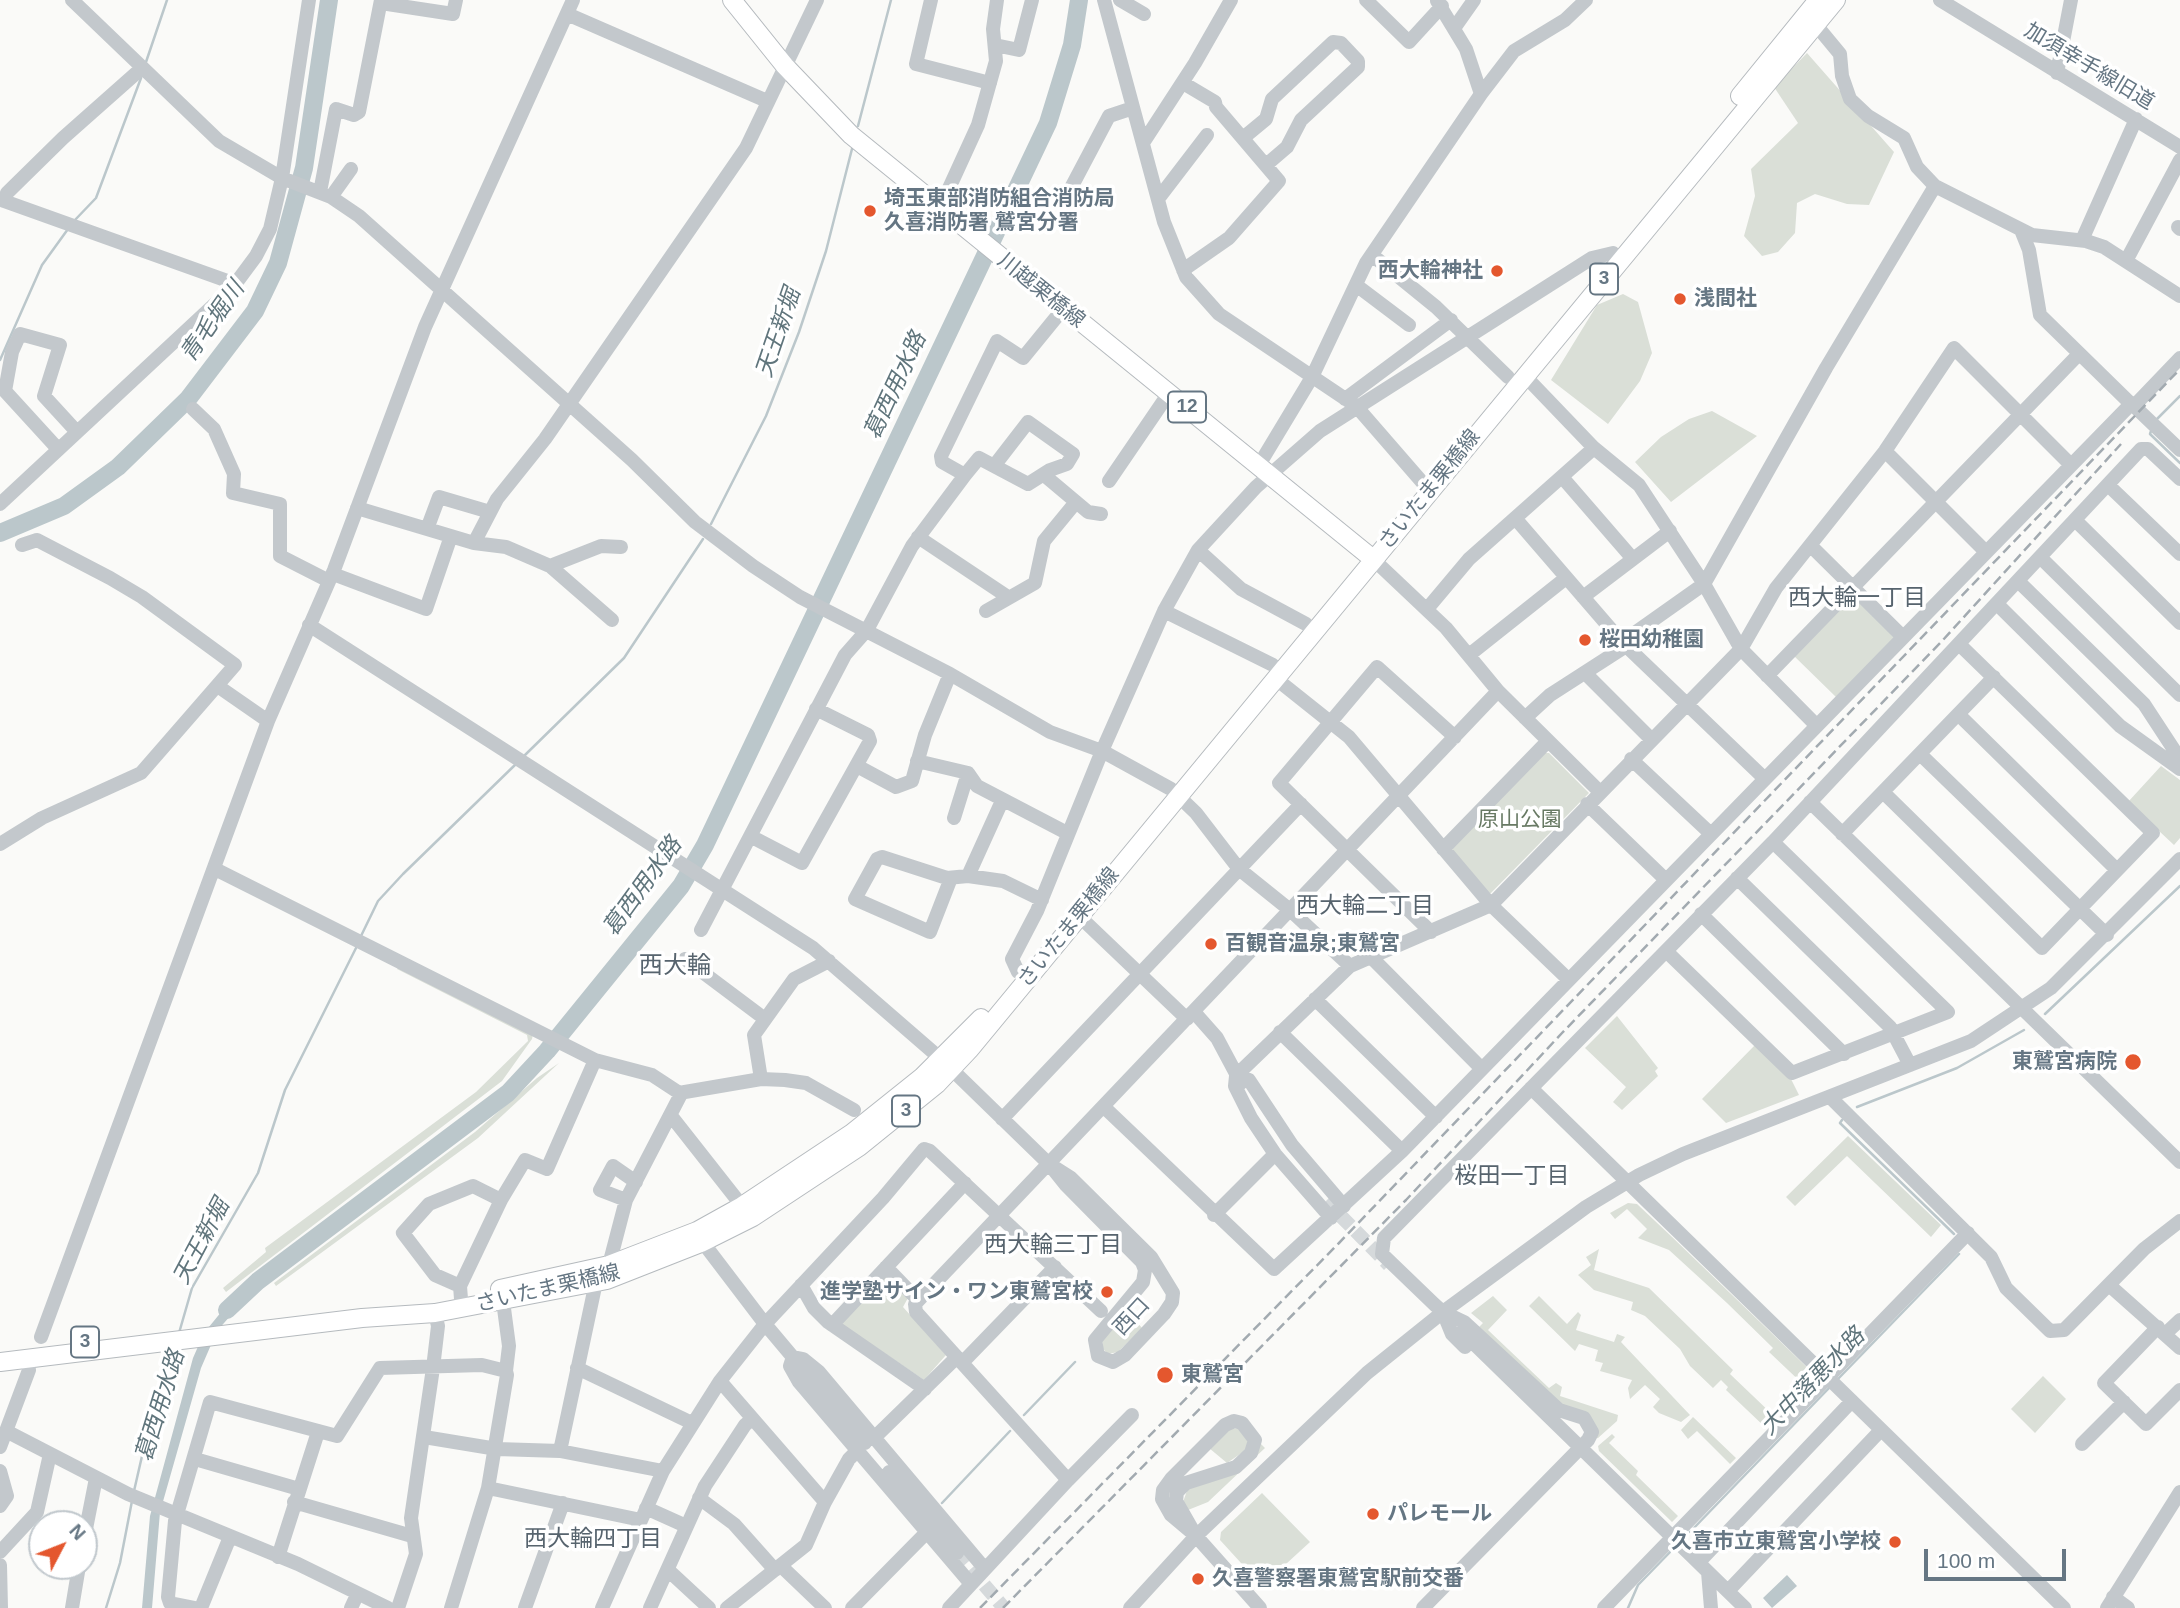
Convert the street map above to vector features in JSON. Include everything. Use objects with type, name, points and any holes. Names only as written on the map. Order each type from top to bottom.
[{"type":"main road","name":"川越栗橋線","points":[[732,0],[785,66],[851,135],[1369,556]]},
{"type":"main road","name":"さいたま栗橋線","points":[[236,1330],[609,1265],[699,1237],[753,1217],[826,1171],[896,1120],[1079,916],[1175,792],[1516,376],[1818,0]]},
{"type":"main road","name":"さいたま栗橋線","points":[[1274,671],[1306,624],[1369,556],[1422,482],[1516,376],[1836,0]]},
{"type":"main road","name":"さいたま栗橋線","points":[[0,1362],[236,1330],[435,1313],[503,1301],[596,1282],[699,1237],[852,1133],[947,1064],[1018,972],[1175,792]]},
{"type":"main road","name":"さいたま栗橋線","points":[[0,1352],[168,1338]]},
{"type":"street","points":[[72,0],[213,137],[286,179],[321,192],[359,216],[570,404],[695,522],[761,572],[950,674],[1050,732],[1101,751],[1175,792],[1239,869],[1290,910],[1350,966]]},
{"type":"street","points":[[0,504],[236,284],[256,256],[270,229],[286,179],[309,0]]},
{"type":"street","points":[[321,192],[336,109],[354,115],[359,112],[381,2],[453,14],[456,0]]},
{"type":"street","points":[[474,542],[490,512],[570,404],[746,148],[817,0]]},
{"type":"street","points":[[931,0],[916,64],[989,83]]},
{"type":"street","points":[[940,208],[978,125],[996,61],[997,0]]},
{"type":"street","points":[[995,45],[1019,50],[1032,0]]},
{"type":"street","points":[[1104,0],[1158,199],[1183,270],[1195,290],[1219,314],[1351,403],[1422,482]]},
{"type":"street","points":[[1120,0],[1144,14]]},
{"type":"street","points":[[1143,143],[1183,83],[1231,0]]},
{"type":"street","points":[[1366,0],[1409,42],[1439,3],[1466,49],[1481,94]]},
{"type":"street","points":[[1455,27],[1474,0]]},
{"type":"street","points":[[1018,972],[1012,959],[1042,900],[1101,751],[1164,611],[1198,550],[1264,469],[1372,255],[1481,94],[1514,51],[1564,20],[1586,0]]},
{"type":"street","name":"加須幸手線旧道","points":[[1940,0],[2180,147]]},
{"type":"street","points":[[2057,73],[2071,0]]},
{"type":"street","points":[[41,1337],[268,721],[331,577],[442,290],[570,7],[767,101]]},
{"type":"street","points":[[1816,24],[1840,54],[1850,99],[1868,116],[1903,138],[1917,167],[1935,186],[2032,236],[2082,240],[2104,247],[2180,296]]},
{"type":"street","points":[[1243,138],[1264,122],[1272,99],[1334,42],[1340,43],[1358,61],[1358,67],[1301,120],[1287,147],[1266,165]]},
{"type":"street","points":[[142,68],[63,138],[7,193],[4,201],[236,284]]},
{"type":"street","points":[[1183,83],[1215,102],[1216,107],[1279,184],[1228,238],[1183,270]]},
{"type":"street","points":[[1072,186],[1109,116],[1133,108]]},
{"type":"street","points":[[2082,240],[2136,119]]},
{"type":"street","points":[[1158,199],[1207,135]]},
{"type":"street","points":[[2126,261],[2180,160]]},
{"type":"street","points":[[321,192],[351,169]]},
{"type":"street","points":[[1525,718],[1550,695],[1585,673],[1703,584],[1826,368],[1935,186]]},
{"type":"street","points":[[2021,230],[2029,250],[2040,315],[2078,355],[2180,450]]},
{"type":"street","points":[[1351,403],[1468,337],[1592,258],[1613,253]]},
{"type":"street","points":[[1372,255],[1451,320],[1639,485],[1741,649],[1817,726]]},
{"type":"street","points":[[1356,285],[1409,325]]},
{"type":"street","points":[[965,475],[942,461],[941,456],[997,341],[1023,358],[1063,309]]},
{"type":"street","points":[[1264,469],[1302,444],[1451,320]]},
{"type":"street","points":[[58,449],[5,391],[12,352],[20,334],[60,345],[44,396],[77,432]]},
{"type":"street","points":[[1236,1076],[1350,966],[1491,905],[1741,649],[1776,588],[1885,451],[1954,348],[2071,465]]},
{"type":"street","points":[[1767,676],[2078,355]]},
{"type":"street","points":[[1104,1107],[1214,1215],[1274,1269],[1402,1152],[2071,465],[2180,358]]},
{"type":"street","points":[[1109,481],[1169,393]]},
{"type":"street","points":[[193,409],[214,429],[234,474],[233,493],[280,504],[280,556],[331,577],[426,609],[452,536]]},
{"type":"street","points":[[701,930],[725,889],[845,655],[867,630],[918,537],[965,475],[979,458],[994,466],[1028,484],[1067,464],[1073,454],[1028,422],[994,466]]},
{"type":"street","points":[[1427,609],[1469,559],[1594,448]]},
{"type":"street","points":[[1423,1608],[1581,1447],[1592,1432],[1587,1421],[1559,1410],[1464,1322],[1443,1312],[1382,1254],[1381,1242],[1773,842],[2141,449],[2148,449],[2180,479]]},
{"type":"street","points":[[1885,451],[1986,552]]},
{"type":"street","points":[[1044,475],[1088,512],[1101,514]]},
{"type":"street","points":[[1562,477],[1633,559]]},
{"type":"street","points":[[2108,485],[2180,554]]},
{"type":"street","points":[[427,529],[439,497],[490,512]]},
{"type":"street","points":[[986,611],[1035,583],[1044,541],[1076,502]]},
{"type":"street","points":[[357,508],[474,542],[506,547],[551,566],[612,620]]},
{"type":"street","points":[[1515,518],[1624,644],[1765,779]]},
{"type":"street","points":[[2075,520],[2180,623]]},
{"type":"street","points":[[1583,597],[1670,531]]},
{"type":"street","points":[[918,537],[1008,597]]},
{"type":"street","points":[[0,844],[42,818],[141,773],[219,687],[235,665],[142,597],[37,540],[22,545]]},
{"type":"street","points":[[1811,546],[1903,637]]},
{"type":"street","points":[[551,566],[601,547],[621,547]]},
{"type":"street","points":[[1198,550],[1241,589],[1306,624]]},
{"type":"street","points":[[1369,556],[1427,609],[1498,691],[1600,792]]},
{"type":"street","points":[[2040,558],[2180,695]]},
{"type":"street","points":[[1469,655],[1566,578]]},
{"type":"street","points":[[2018,581],[2144,704],[2180,759]]},
{"type":"street","points":[[1997,604],[2120,726],[2180,769]]},
{"type":"street","points":[[1164,611],[1274,671],[1349,737],[1491,905],[1569,980]]},
{"type":"street","points":[[309,625],[725,889],[829,961],[947,1064],[1049,1164]]},
{"type":"street","points":[[1883,792],[2042,948],[2153,833],[1960,645]]},
{"type":"street","points":[[1431,932],[1279,783],[1377,667],[1455,737]]},
{"type":"street","points":[[1585,673],[1651,739]]},
{"type":"street","points":[[857,766],[896,787],[912,780],[950,674]]},
{"type":"street","points":[[1842,834],[1994,677]]},
{"type":"street","points":[[219,687],[268,721]]},
{"type":"street","points":[[1068,1480],[916,1312],[918,1300],[1498,691]]},
{"type":"street","points":[[752,837],[802,863],[857,766],[870,737],[816,709]]},
{"type":"street","points":[[1959,715],[2118,870]]},
{"type":"street","points":[[1443,849],[1548,741]]},
{"type":"street","points":[[1920,754],[2107,935]]},
{"type":"street","points":[[1631,759],[1711,834]]},
{"type":"street","points":[[917,761],[968,773],[977,786],[1067,833]]},
{"type":"street","points":[[954,818],[968,773]]},
{"type":"street","points":[[968,876],[1002,801]]},
{"type":"street","points":[[1810,802],[2180,1162]]},
{"type":"street","points":[[1002,1119],[1301,804]]},
{"type":"street","points":[[1587,804],[1666,880]]},
{"type":"street","points":[[1667,951],[1792,1073],[1948,1012],[1773,842]]},
{"type":"street","points":[[951,878],[930,932],[855,900],[877,859],[882,857],[913,870],[951,878],[968,876],[1003,881],[1042,900]]},
{"type":"street","points":[[1130,1608],[1196,1536],[1367,1373],[1443,1312],[1586,1207],[1627,1182],[1683,1154],[1971,1041],[2022,1009],[2060,980],[2180,859]]},
{"type":"street","points":[[215,869],[595,1060],[652,1075],[679,1093],[761,1079],[806,1083],[854,1110]]},
{"type":"street","points":[[1737,878],[1897,1034],[1910,1065]]},
{"type":"street","points":[[1701,914],[1844,1054]]},
{"type":"street","points":[[1079,916],[1140,973],[1217,1038],[1236,1076],[1278,1144],[1326,1201]]},
{"type":"street","points":[[1371,957],[1482,1069]]},
{"type":"street","points":[[685,959],[765,1019]]},
{"type":"street","points":[[761,1079],[754,1035],[794,979],[829,961]]},
{"type":"street","points":[[1315,999],[1436,1117]]},
{"type":"street","points":[[1280,1032],[1402,1152]]},
{"type":"street","points":[[501,1200],[473,1186],[429,1204],[403,1233],[435,1275],[460,1292],[501,1200],[525,1160],[547,1169],[595,1060]]},
{"type":"street","points":[[1236,1076],[1238,1093],[1275,1154],[1331,1219]]},
{"type":"street","points":[[1236,1076],[1249,1080],[1292,1145],[1344,1206]]},
{"type":"street","points":[[1531,1088],[2064,1608]]},
{"type":"street","points":[[609,1265],[626,1200],[672,1117],[681,1094],[679,1093]]},
{"type":"street","points":[[1831,1098],[1991,1257],[2006,1288],[2050,1331],[2064,1331],[2144,1250],[2180,1221]]},
{"type":"street","points":[[672,1117],[743,1206]]},
{"type":"street","points":[[602,1608],[663,1471],[720,1381],[765,1324],[883,1198],[924,1149],[930,1151],[965,1183],[1101,1311]]},
{"type":"street","points":[[1214,1215],[1275,1154]]},
{"type":"street","name":"西口","points":[[1049,1164],[1071,1178],[1151,1257],[1173,1293],[1172,1302],[1164,1314],[1125,1355],[1113,1362],[1098,1356],[1095,1340],[1143,1282],[1144,1266],[1065,1185],[1049,1164]]},
{"type":"street","points":[[626,1200],[600,1190],[613,1166],[636,1182]]},
{"type":"street","points":[[832,1325],[965,1183]]},
{"type":"street","points":[[1610,1605],[1673,1537],[1832,1382],[1968,1233]]},
{"type":"street","points":[[699,1237],[765,1324],[957,1553]]},
{"type":"street","points":[[886,1267],[918,1300]]},
{"type":"street","points":[[874,1438],[925,1388],[960,1360],[1055,1267]]},
{"type":"street","points":[[560,1451],[596,1282]]},
{"type":"street","points":[[801,1285],[819,1314],[832,1325],[925,1388]]},
{"type":"street","points":[[2109,1285],[2180,1348]]},
{"type":"street","points":[[451,1608],[488,1488],[497,1449],[509,1346],[503,1301]]},
{"type":"street","points":[[1443,1312],[1452,1334],[1569,1445],[1581,1447]]},
{"type":"street","points":[[398,1608],[416,1554],[411,1518],[438,1326],[435,1313]]},
{"type":"street","points":[[2180,1320],[2162,1331],[2104,1383],[2146,1424],[2180,1390]]},
{"type":"street","points":[[1458,1329],[1745,1608]]},
{"type":"street","points":[[793,1357],[803,1359],[819,1372],[985,1569]]},
{"type":"street","points":[[793,1357],[790,1366],[799,1382],[971,1584]]},
{"type":"street","points":[[195,1608],[168,1601],[177,1515],[210,1402],[337,1436],[380,1368],[482,1365],[506,1371]]},
{"type":"street","points":[[577,1368],[692,1423]]},
{"type":"street","points":[[0,1447],[29,1370]]},
{"type":"street","points":[[720,1381],[825,1502]]},
{"type":"street","points":[[1703,1567],[1852,1401]]},
{"type":"street","points":[[2082,1444],[2124,1402]]},
{"type":"street","points":[[949,1608],[1132,1415]]},
{"type":"street","points":[[650,1608],[699,1498],[745,1425],[752,1419]]},
{"type":"street","points":[[1196,1536],[1176,1501],[1177,1492],[1186,1483],[1236,1466],[1251,1453],[1255,1440],[1242,1423],[1234,1421],[1225,1425],[1163,1490],[1163,1503],[1171,1516],[1196,1536],[1260,1608]]},
{"type":"street","points":[[1728,1591],[1881,1430]]},
{"type":"street","points":[[6,1431],[145,1501],[278,1557],[354,1602],[388,1608]]},
{"type":"street","points":[[278,1557],[317,1432]]},
{"type":"street","points":[[424,1437],[497,1449],[560,1451],[663,1471]]},
{"type":"street","points":[[727,1608],[806,1545],[849,1458],[858,1450]]},
{"type":"street","points":[[0,1552],[37,1512],[50,1454]]},
{"type":"street","points":[[195,1459],[412,1536]]},
{"type":"street","points":[[0,1471],[7,1496],[0,1506]]},
{"type":"street","points":[[90,1510],[96,1478]]},
{"type":"street","points":[[488,1488],[563,1503],[644,1514],[686,1526]]},
{"type":"street","points":[[2128,1608],[2110,1602],[2180,1492]]},
{"type":"street","points":[[699,1498],[734,1524],[778,1568],[825,1608]]},
{"type":"street","points":[[525,1608],[563,1503]]},
{"type":"street","points":[[852,1608],[927,1532]]},
{"type":"street","points":[[201,1608],[230,1537]]},
{"type":"street","points":[[0,1565],[1,1608]]},
{"type":"street","points":[[1703,1567],[1711,1608]]},
{"type":"street","points":[[668,1570],[709,1608]]},
{"type":"street","points":[[72,1608],[77,1580]]},
{"type":"green space","points":[[1807,53],[1894,152],[1869,205],[1847,204],[1815,194],[1797,203],[1795,233],[1778,252],[1762,256],[1744,236],[1755,196],[1751,169],[1798,123],[1774,87]]},
{"type":"green space","points":[[1623,294],[1638,302],[1652,353],[1640,381],[1608,424],[1551,380],[1597,305]]},
{"type":"green space","points":[[1712,411],[1757,436],[1671,502],[1635,462],[1661,437],[1689,419]]},
{"type":"green space","points":[[1851,595],[1895,638],[1837,698],[1793,655]]},
{"type":"green space","name":"原山公園","points":[[1543,753],[1549,753],[1589,793],[1489,895],[1451,848]]},
{"type":"green space","points":[[2161,766],[2180,780],[2180,838],[2174,845],[2128,802]]},
{"type":"green space","points":[[399,966],[533,1034],[532,1039],[502,1081],[226,1292],[223,1288],[266,1252],[265,1248],[476,1092],[528,1041],[527,1035],[397,969]]},
{"type":"green space","points":[[1617,1016],[1658,1068],[1655,1071],[1658,1076],[1622,1110],[1613,1102],[1626,1087],[1585,1048]]},
{"type":"green space","points":[[1756,1044],[1790,1077],[1799,1095],[1726,1123],[1702,1099]]},
{"type":"green space","points":[[559,1063],[478,1138],[276,1286],[274,1283],[475,1132],[537,1078]]},
{"type":"green space","points":[[1848,1136],[1941,1225],[1931,1237],[1847,1156],[1795,1206],[1786,1197]]},
{"type":"green space","points":[[1628,1203],[1637,1204],[1671,1236],[1816,1376],[1818,1384],[1802,1394],[1807,1388],[1769,1352],[1773,1348],[1727,1303],[1669,1250],[1638,1238],[1647,1229],[1627,1209],[1615,1219],[1610,1213]]},
{"type":"green space","points":[[1599,1249],[1594,1270],[1649,1288],[1733,1370],[1730,1374],[1775,1417],[1766,1428],[1726,1390],[1728,1387],[1721,1380],[1713,1388],[1690,1366],[1680,1349],[1645,1316],[1631,1310],[1633,1302],[1594,1290],[1578,1275],[1591,1265],[1586,1257]]},
{"type":"green space","points":[[883,1276],[889,1276],[909,1296],[903,1307],[946,1355],[924,1380],[840,1323]]},
{"type":"green space","points":[[1493,1296],[1507,1310],[1488,1330],[1549,1388],[1556,1383],[1562,1387],[1560,1396],[1618,1415],[1617,1421],[1598,1438],[1593,1439],[1595,1434],[1562,1410],[1477,1329],[1483,1323],[1471,1313]]},
{"type":"green space","points":[[1539,1296],[1567,1324],[1578,1312],[1581,1315],[1576,1330],[1614,1342],[1617,1334],[1625,1337],[1621,1342],[1690,1415],[1681,1422],[1659,1413],[1653,1407],[1660,1399],[1645,1385],[1630,1399],[1628,1388],[1632,1380],[1600,1371],[1603,1363],[1595,1361],[1598,1350],[1579,1344],[1575,1351],[1529,1306]]},
{"type":"green space","points":[[1130,1314],[1142,1328],[1118,1352],[1108,1354],[1103,1349],[1102,1340],[1123,1315]]},
{"type":"green space","points":[[2043,1376],[2066,1399],[2035,1433],[2011,1409]]},
{"type":"green space","points":[[1693,1417],[1736,1458],[1730,1464],[1697,1431],[1688,1439],[1681,1430]]},
{"type":"green space","points":[[1231,1428],[1239,1429],[1248,1440],[1246,1450],[1227,1463],[1209,1448]]},
{"type":"green space","points":[[1612,1434],[1615,1437],[1609,1443],[1638,1471],[1636,1475],[1678,1516],[1672,1522],[1599,1451],[1598,1446]]},
{"type":"green space","points":[[1260,1443],[1265,1448],[1208,1502],[1188,1510],[1183,1502],[1188,1488],[1234,1473]]},
{"type":"green space","points":[[1262,1493],[1310,1542],[1262,1586],[1220,1540],[1221,1532]]},
{"type":"shaded area","points":[[240,1289],[246,1298],[217,1331],[201,1368],[160,1512],[152,1608],[142,1608],[150,1516],[193,1358],[204,1333]]},
{"type":"shaded area","points":[[1787,1575],[1797,1586],[1772,1608],[1763,1598]]},
{"type":"waterway","points":[[146,62],[167,0]]},
{"type":"waterway","name":"青毛堀川","points":[[0,533],[64,506],[118,467],[188,399],[255,311],[278,263],[304,168],[329,0]]},
{"type":"waterway","name":"天王新堀","points":[[858,126],[891,0]]},
{"type":"waterway","name":"葛西用水路","points":[[227,1310],[258,1281],[508,1093],[547,1051],[681,886],[705,845],[1048,123],[1072,45],[1079,0]]},
{"type":"waterway","points":[[74,221],[96,198],[141,78]]},
{"type":"waterway","name":"天王新堀","points":[[711,524],[766,416],[799,332],[826,251],[853,145]]},
{"type":"waterway","points":[[0,360],[42,265],[68,229]]},
{"type":"waterway","name":"大中落悪水路","points":[[2155,421],[2180,396]]},
{"type":"waterway","name":"大中落悪水路","points":[[2151,431],[2150,434],[2180,463]]},
{"type":"waterway","name":"天王新堀","points":[[525,755],[624,658],[703,539]]},
{"type":"waterway","name":"天王新堀","points":[[361,936],[378,901],[517,763]]},
{"type":"waterway","name":"大中落悪水路","points":[[2045,1014],[2180,886]]},
{"type":"waterway","name":"天王新堀","points":[[179,1333],[192,1288],[258,1173],[285,1090],[357,946]]},
{"type":"waterway","name":"大中落悪水路","points":[[1857,1107],[1957,1068],[2024,1030]]},
{"type":"waterway","name":"大中落悪水路","points":[[1842,1120],[1840,1123],[1954,1234]]},
{"type":"waterway","name":"大中落悪水路","points":[[1837,1380],[1959,1254]]},
{"type":"waterway","name":"天王新堀","points":[[134,1491],[145,1443],[174,1349]]},
{"type":"waterway","points":[[1024,1415],[1075,1362]]},
{"type":"waterway","name":"大中落悪水路","points":[[1690,1532],[1830,1387]]},
{"type":"waterway","points":[[942,1503],[1010,1431]]},
{"type":"waterway","name":"天王新堀","points":[[106,1608],[120,1563],[132,1501]]},
{"type":"waterway","name":"大中落悪水路","points":[[1628,1608],[1638,1585],[1673,1549]]},
{"type":"tunnel","points":[[1326,1201],[1389,1265]]},
{"type":"tunnel","points":[[957,1553],[1004,1608]]},
{"type":"railway","points":[[980,1608],[1339,1243],[2180,369]]},
{"type":"railway","points":[[1003,1608],[1406,1200],[1562,1033],[1943,640],[2121,444]]},
{"type":"place","name":"埼玉東部消防組合消防局 久喜消防署 鷲宮分署","points":[[870,211]]},
{"type":"place","name":"西大輪神社","points":[[1497,271]]},
{"type":"place","name":"浅間社","points":[[1680,299]]},
{"type":"place","name":"桜田幼稚園","points":[[1585,640]]},
{"type":"place","name":"百観音温泉;東鷲宮","points":[[1211,944]]},
{"type":"place","name":"東鷲宮病院","points":[[2133,1062]]},
{"type":"place","name":"進学塾サイン・ワン東鷲宮校","points":[[1107,1292]]},
{"type":"place","name":"東鷲宮","points":[[1165,1375]]},
{"type":"place","name":"パレモール","points":[[1373,1514]]},
{"type":"place","name":"久喜市立東鷲宮小学校","points":[[1895,1542]]},
{"type":"place","name":"久喜警察署東鷲宮駅前交番","points":[[1198,1579]]},
{"type":"district","name":"西大輪一丁目","points":[[1857,599]]},
{"type":"district","name":"西大輪二丁目","points":[[1365,907]]},
{"type":"district","name":"西大輪","points":[[675,966]]},
{"type":"district","name":"桜田一丁目","points":[[1512,1177]]},
{"type":"district","name":"西大輪三丁目","points":[[1053,1246]]},
{"type":"district","name":"西大輪四丁目","points":[[593,1540]]}]
